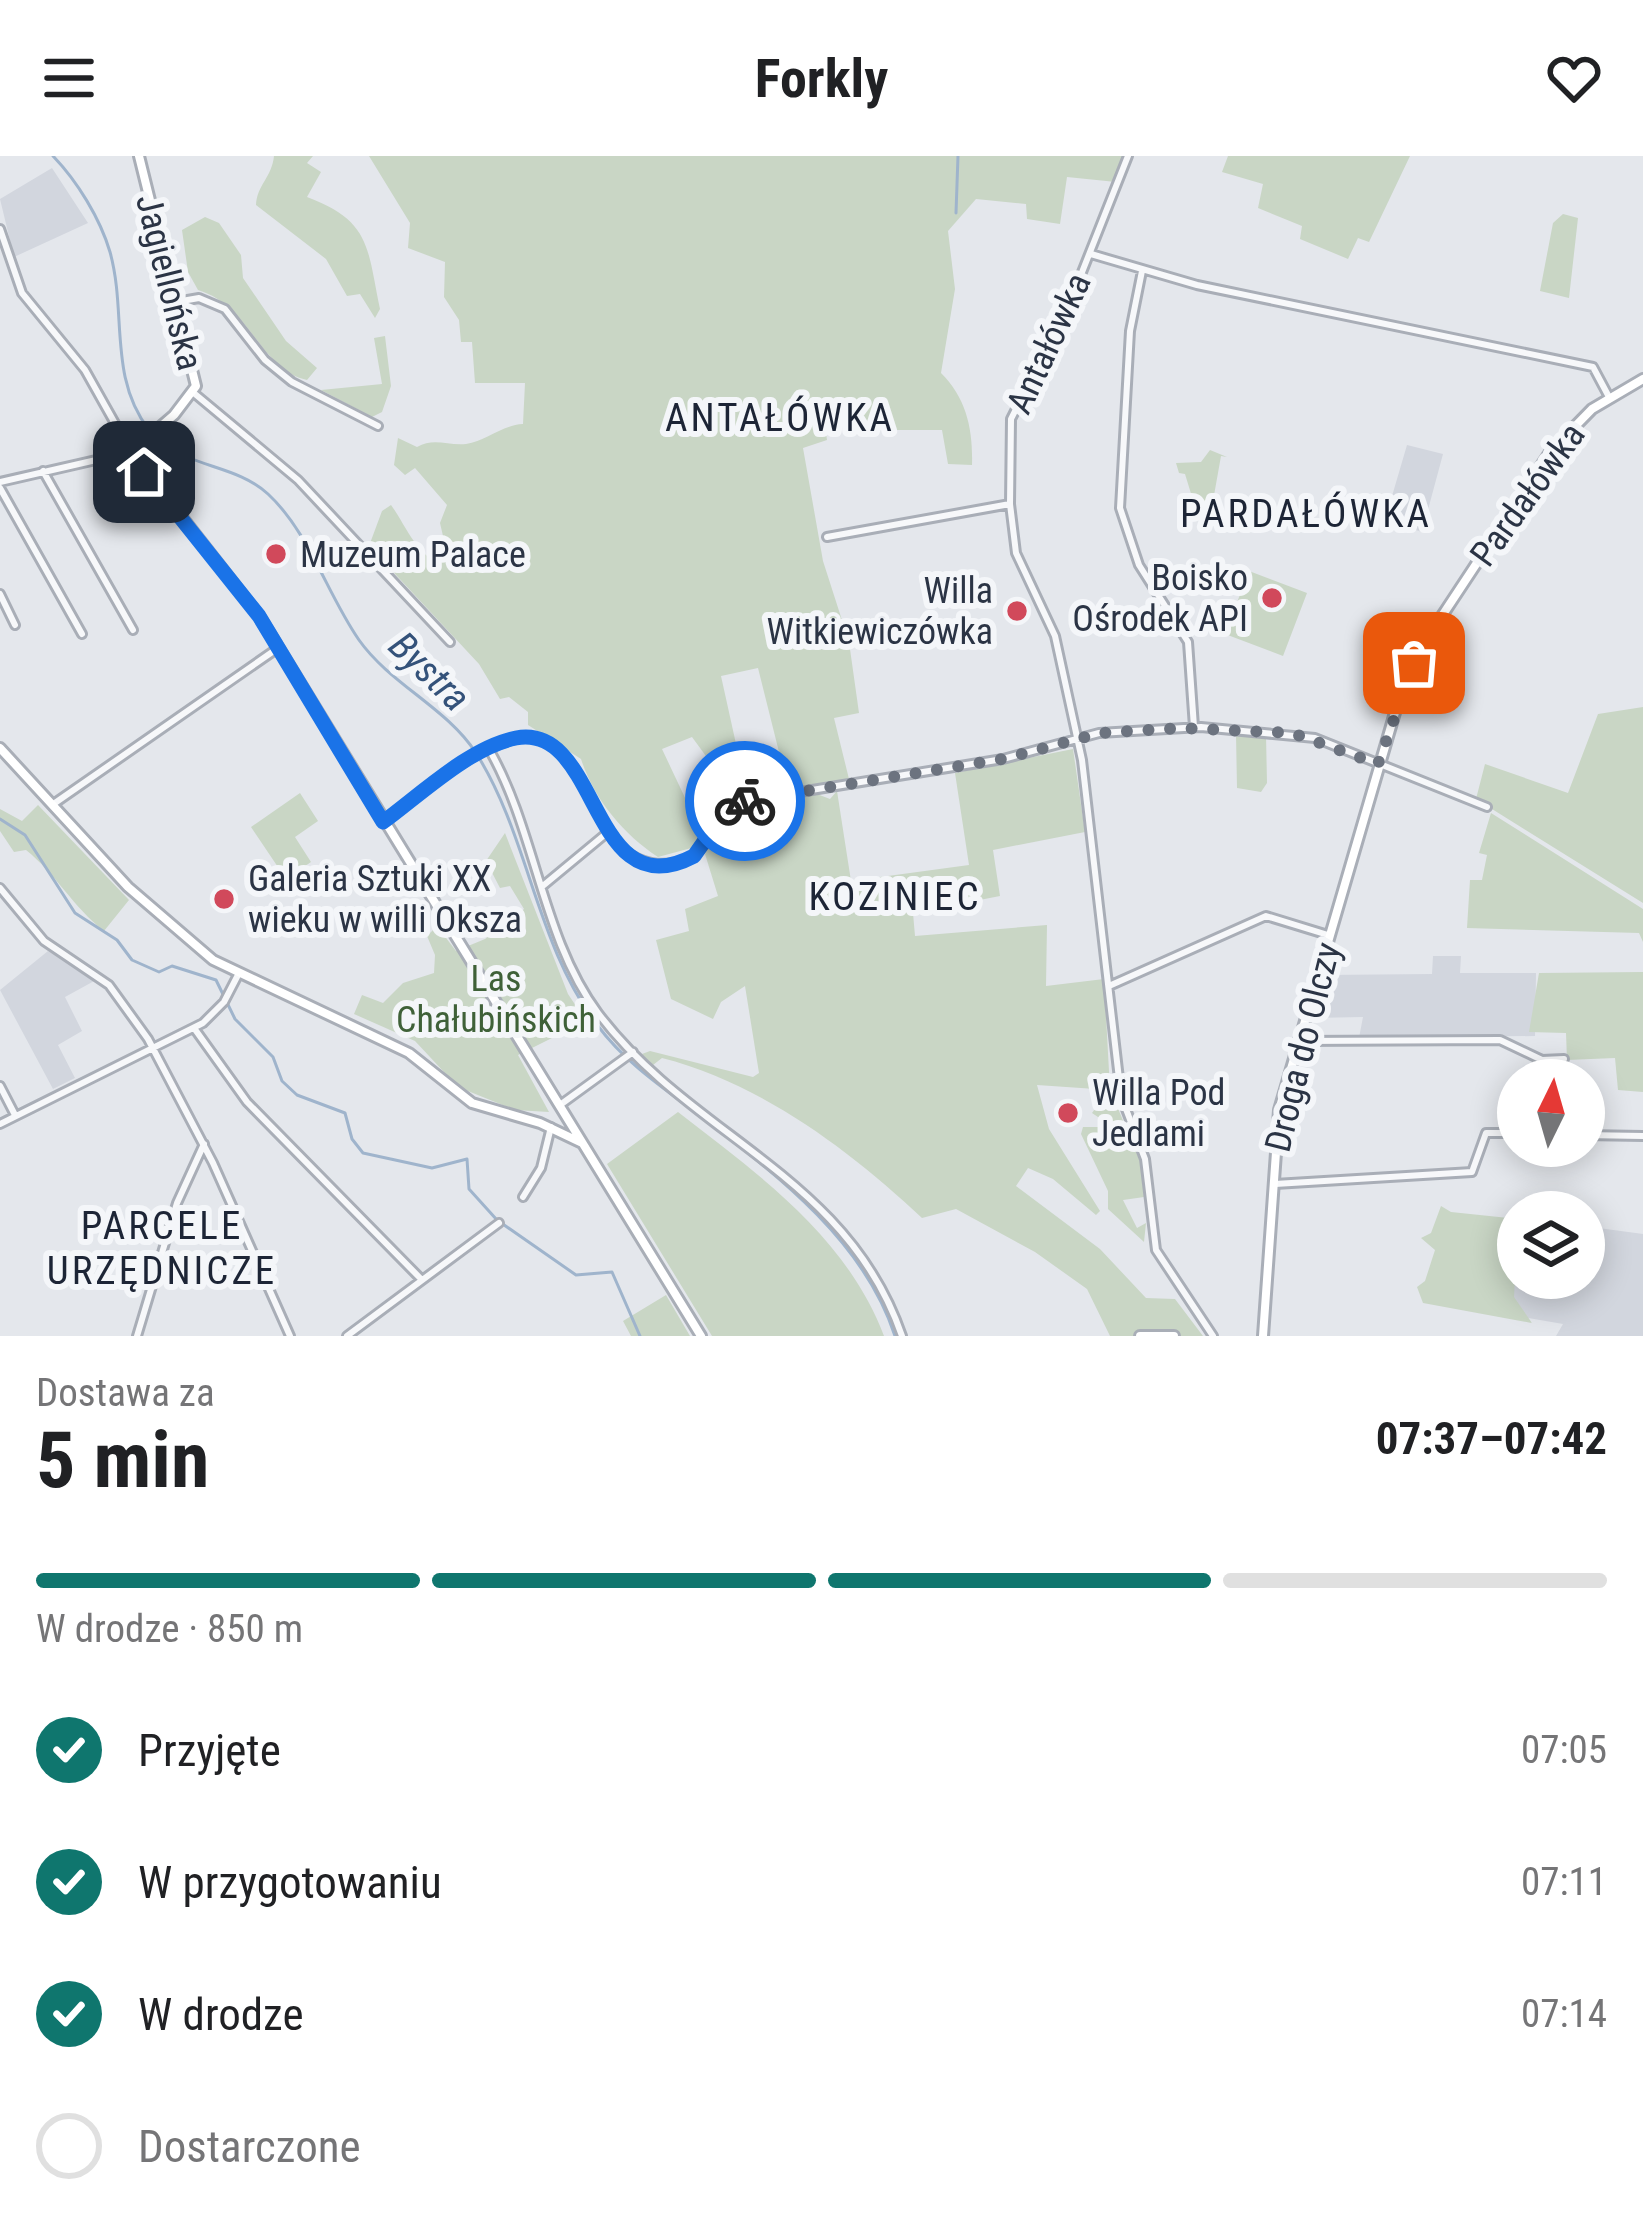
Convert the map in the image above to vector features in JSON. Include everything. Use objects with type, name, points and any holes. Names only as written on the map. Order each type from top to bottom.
[{"type":"street","name":"Jagiellońska","points":[[131,452],[195,394],[195,372],[139,156]]},
{"type":"street","name":"Antałówka","points":[[1128,156],[1091,254],[1011,419],[1010,505],[1016,553],[1050,622],[1077,742],[1121,1096],[1145,1159],[1155,1246],[1167,1272],[1213,1336]]},
{"type":"street","points":[[0,229],[22,293],[86,370],[131,452],[232,577],[701,1336]]},
{"type":"street","points":[[1091,254],[1142,270],[1593,368],[1609,398]]},
{"type":"street","points":[[1142,270],[1130,331],[1120,508],[1140,567],[1188,642],[1194,727]]},
{"type":"street","points":[[176,302],[199,298],[225,309],[265,360],[292,382],[378,426]]},
{"type":"street","name":"Pardałówka","points":[[1378,764],[1401,692],[1434,628],[1550,452],[1573,425],[1643,379]]},
{"type":"street","points":[[195,394],[298,480],[450,642]]},
{"type":"street","points":[[82,634],[0,485],[131,452]]},
{"type":"street","points":[[43,471],[133,630]]},
{"type":"street","points":[[827,537],[1010,505]]},
{"type":"street","points":[[0,594],[15,625]]},
{"type":"street","points":[[52,805],[278,648]]},
{"type":"street","points":[[383,822],[471,760],[526,737],[558,748],[574,764],[608,832],[639,859],[680,862],[698,854],[724,813],[737,803],[1077,742],[1100,733],[1194,727],[1292,733],[1486,807]]},
{"type":"street","points":[[0,748],[136,894],[203,954],[409,1053],[469,1101],[551,1127],[583,1144]]},
{"type":"street","points":[[486,752],[544,885],[572,965],[597,1012],[632,1053],[839,1224],[878,1283],[902,1336]]},
{"type":"street","name":"Droga do Olczy","points":[[1263,1336],[1278,1118],[1378,764]]},
{"type":"street","points":[[544,885],[608,832]]},
{"type":"street","points":[[0,888],[44,941],[109,986],[153,1047],[204,1144],[290,1336]]},
{"type":"street","points":[[1109,986],[1266,916],[1328,935]]},
{"type":"street","points":[[0,1124],[194,1028],[220,1007],[238,973]]},
{"type":"street","points":[[194,1028],[247,1102],[422,1280]]},
{"type":"street","points":[[1297,1042],[1500,1040],[1540,1059]]},
{"type":"street","points":[[560,1105],[632,1053]]},
{"type":"street","points":[[0,1086],[15,1115]]},
{"type":"street","points":[[540,1123],[567,1117]]},
{"type":"street","points":[[523,1197],[541,1168],[551,1127]]},
{"type":"street","points":[[1271,1184],[1472,1172],[1486,1133],[1497,1133]]},
{"type":"street","points":[[1605,1135],[1643,1136]]},
{"type":"street","points":[[137,1336],[177,1203],[204,1144]]},
{"type":"street","points":[[347,1336],[499,1223]]},
{"type":"street","points":[[1139,1336],[1174,1336]]},
{"type":"shaded area","points":[[52,168],[88,223],[14,257],[0,199]]},
{"type":"shaded area","points":[[1407,445],[1443,454],[1422,532],[1385,520]]},
{"type":"shaded area","points":[[48,951],[96,980],[65,997],[82,1031],[58,1045],[75,1078],[53,1089],[0,990]]},
{"type":"shaded area","points":[[1433,956],[1461,956],[1460,973],[1536,973],[1535,1036],[1359,1038],[1363,1017],[1311,1018],[1323,975],[1432,974]]},
{"type":"shaded area","points":[[1605,1229],[1643,1234],[1643,1336],[1556,1336],[1563,1324],[1463,1307],[1497,1258],[1497,1299],[1605,1299]]},
{"type":"green space","points":[[274,156],[313,156],[307,163],[321,172],[307,197],[344,216],[363,239],[380,309],[375,318],[360,294],[347,296],[326,259],[256,205]]},
{"type":"green space","points":[[369,156],[1123,156],[1116,182],[1067,177],[1060,224],[1027,219],[1026,204],[976,199],[948,231],[955,289],[941,373],[967,416],[972,465],[948,464],[942,430],[862,430],[854,400],[822,407],[827,440],[803,448],[823,561],[849,642],[859,713],[834,718],[849,779],[788,788],[758,668],[721,676],[740,762],[711,763],[692,737],[662,749],[687,802],[709,813],[695,847],[658,857],[611,814],[581,759],[528,725],[528,712],[509,697],[500,699],[479,664],[369,546],[382,511],[391,505],[419,548],[441,562],[435,543],[443,536],[440,523],[447,505],[415,468],[405,475],[394,465],[398,438],[417,447],[435,442],[466,444],[523,424],[525,383],[475,383],[472,342],[461,342],[459,320],[444,297],[445,262],[408,248],[410,223]]},
{"type":"green space","points":[[1228,156],[1410,156],[1369,242],[1358,238],[1348,259],[1300,239],[1302,226],[1258,208],[1263,184],[1222,172]]},
{"type":"green space","points":[[1563,214],[1578,218],[1569,298],[1540,291],[1553,223]]},
{"type":"green space","points":[[205,217],[219,223],[241,255],[243,278],[286,341],[317,368],[307,380],[278,364],[231,309],[198,290],[188,272],[182,230]]},
{"type":"green space","points":[[385,336],[391,386],[382,412],[372,417],[321,390],[382,384],[374,338]]},
{"type":"green space","points":[[1210,450],[1227,457],[1221,456],[1210,518],[1196,510],[1185,474],[1179,473],[1176,463],[1201,462]]},
{"type":"green space","points":[[1249,571],[1307,593],[1283,656],[1225,634]]},
{"type":"green space","points":[[1643,707],[1643,903],[1476,799],[1485,764],[1568,793],[1598,714]]},
{"type":"green space","points":[[1236,734],[1266,735],[1267,783],[1261,792],[1237,788]]},
{"type":"green space","points":[[1073,749],[1085,832],[993,850],[1000,896],[913,913],[915,936],[1047,925],[1046,986],[1104,979],[1110,1090],[1037,1085],[1049,1129],[1100,1211],[1096,1215],[1053,1179],[1028,1168],[1016,1186],[1100,1249],[1146,1298],[1175,1299],[1203,1336],[1110,1336],[1087,1289],[1035,1252],[956,1209],[922,1218],[834,1144],[768,1102],[698,1069],[662,1058],[653,1065],[642,1054],[650,1051],[753,1077],[759,1073],[745,986],[721,1002],[713,1019],[671,999],[656,940],[689,931],[685,909],[718,896],[705,854],[732,811],[817,794],[830,799],[837,791],[851,881],[969,865],[955,773]]},
{"type":"green space","points":[[300,793],[318,821],[295,837],[311,862],[286,879],[251,827]]},
{"type":"green space","points":[[38,805],[129,900],[104,931],[26,850],[14,852],[0,831],[0,809],[22,821]]},
{"type":"green space","points":[[1491,813],[1643,909],[1643,942],[1639,933],[1467,928],[1470,880],[1482,880],[1487,855],[1479,853]]},
{"type":"green space","name":"Las Chałubińskich","points":[[505,833],[568,994],[586,1021],[518,1055],[549,1112],[515,1110],[458,1087],[415,1041],[354,1014],[362,995],[383,1003],[403,983],[434,973],[435,955],[427,936],[437,926],[456,951],[485,939],[524,909],[510,886],[500,888],[486,861]]},
{"type":"green space","points":[[1643,972],[1643,1092],[1618,1090],[1615,1058],[1567,1059],[1566,1033],[1529,1032],[1539,973]]},
{"type":"green space","points":[[1114,1099],[1140,1161],[1144,1197],[1123,1200],[1137,1228],[1146,1223],[1144,1242],[1108,1209],[1108,1191],[1081,1134],[1083,1127],[1116,1127],[1108,1115],[1101,1119],[1092,1113],[1100,1102],[1114,1108]]},
{"type":"green space","points":[[678,1112],[769,1184],[823,1238],[868,1300],[884,1336],[712,1336],[607,1164]]},
{"type":"green space","points":[[1441,1206],[1451,1212],[1497,1217],[1497,1299],[1515,1299],[1532,1323],[1423,1303],[1417,1287],[1425,1281],[1435,1250],[1421,1238],[1431,1233]]},
{"type":"green space","points":[[666,1295],[690,1336],[631,1336],[623,1321]]},
{"type":"waterway","name":"Bystra","points":[[53,156],[87,201],[106,239],[115,275],[123,366],[136,410],[149,430]]},
{"type":"waterway","points":[[956,213],[958,156]]},
{"type":"waterway","name":"Bystra","points":[[156,437],[182,455],[255,484],[282,509],[359,640],[476,753],[509,819],[560,961],[598,1026],[635,1065],[818,1215],[863,1271],[895,1336]]},
{"type":"waterway","points":[[0,819],[25,835],[75,913],[117,940],[132,960],[159,972],[172,966],[216,980],[235,1019],[273,1057],[282,1081],[297,1095],[345,1113],[352,1139],[363,1153],[432,1168],[467,1159],[469,1189],[497,1220],[576,1275],[612,1272],[640,1336]]},
{"type":"way so far","points":[[745,801],[1003,759],[1062,747],[1100,733],[1182,728],[1292,733],[1378,764],[1414,663]]},
{"type":"place","name":"Muzeum Palace","points":[[276,554]]},
{"type":"place","name":"Boisko Ośrodek API","points":[[1272,598]]},
{"type":"place","name":"Willa Witkiewiczówka","points":[[1017,611]]},
{"type":"place","name":"Galeria Sztuki XX wieku w willi Oksza","points":[[224,899]]},
{"type":"place","name":"Willa Pod Jedlami","points":[[1068,1113]]},
{"type":"district","name":"ANTAŁÓWKA","points":[[780,417]]},
{"type":"district","name":"PARDAŁÓWKA","points":[[1306,513]]},
{"type":"district","name":"KOZINIEC","points":[[895,896]]},
{"type":"district","name":"PARCELE URZĘDNICZE","points":[[162,1248]]},
{"type":"route","points":[[144,472],[259,616],[383,822],[471,760],[520,738],[550,743],[564,753],[608,832],[639,859],[667,864],[686,861],[706,844],[724,813],[745,801]]}]
